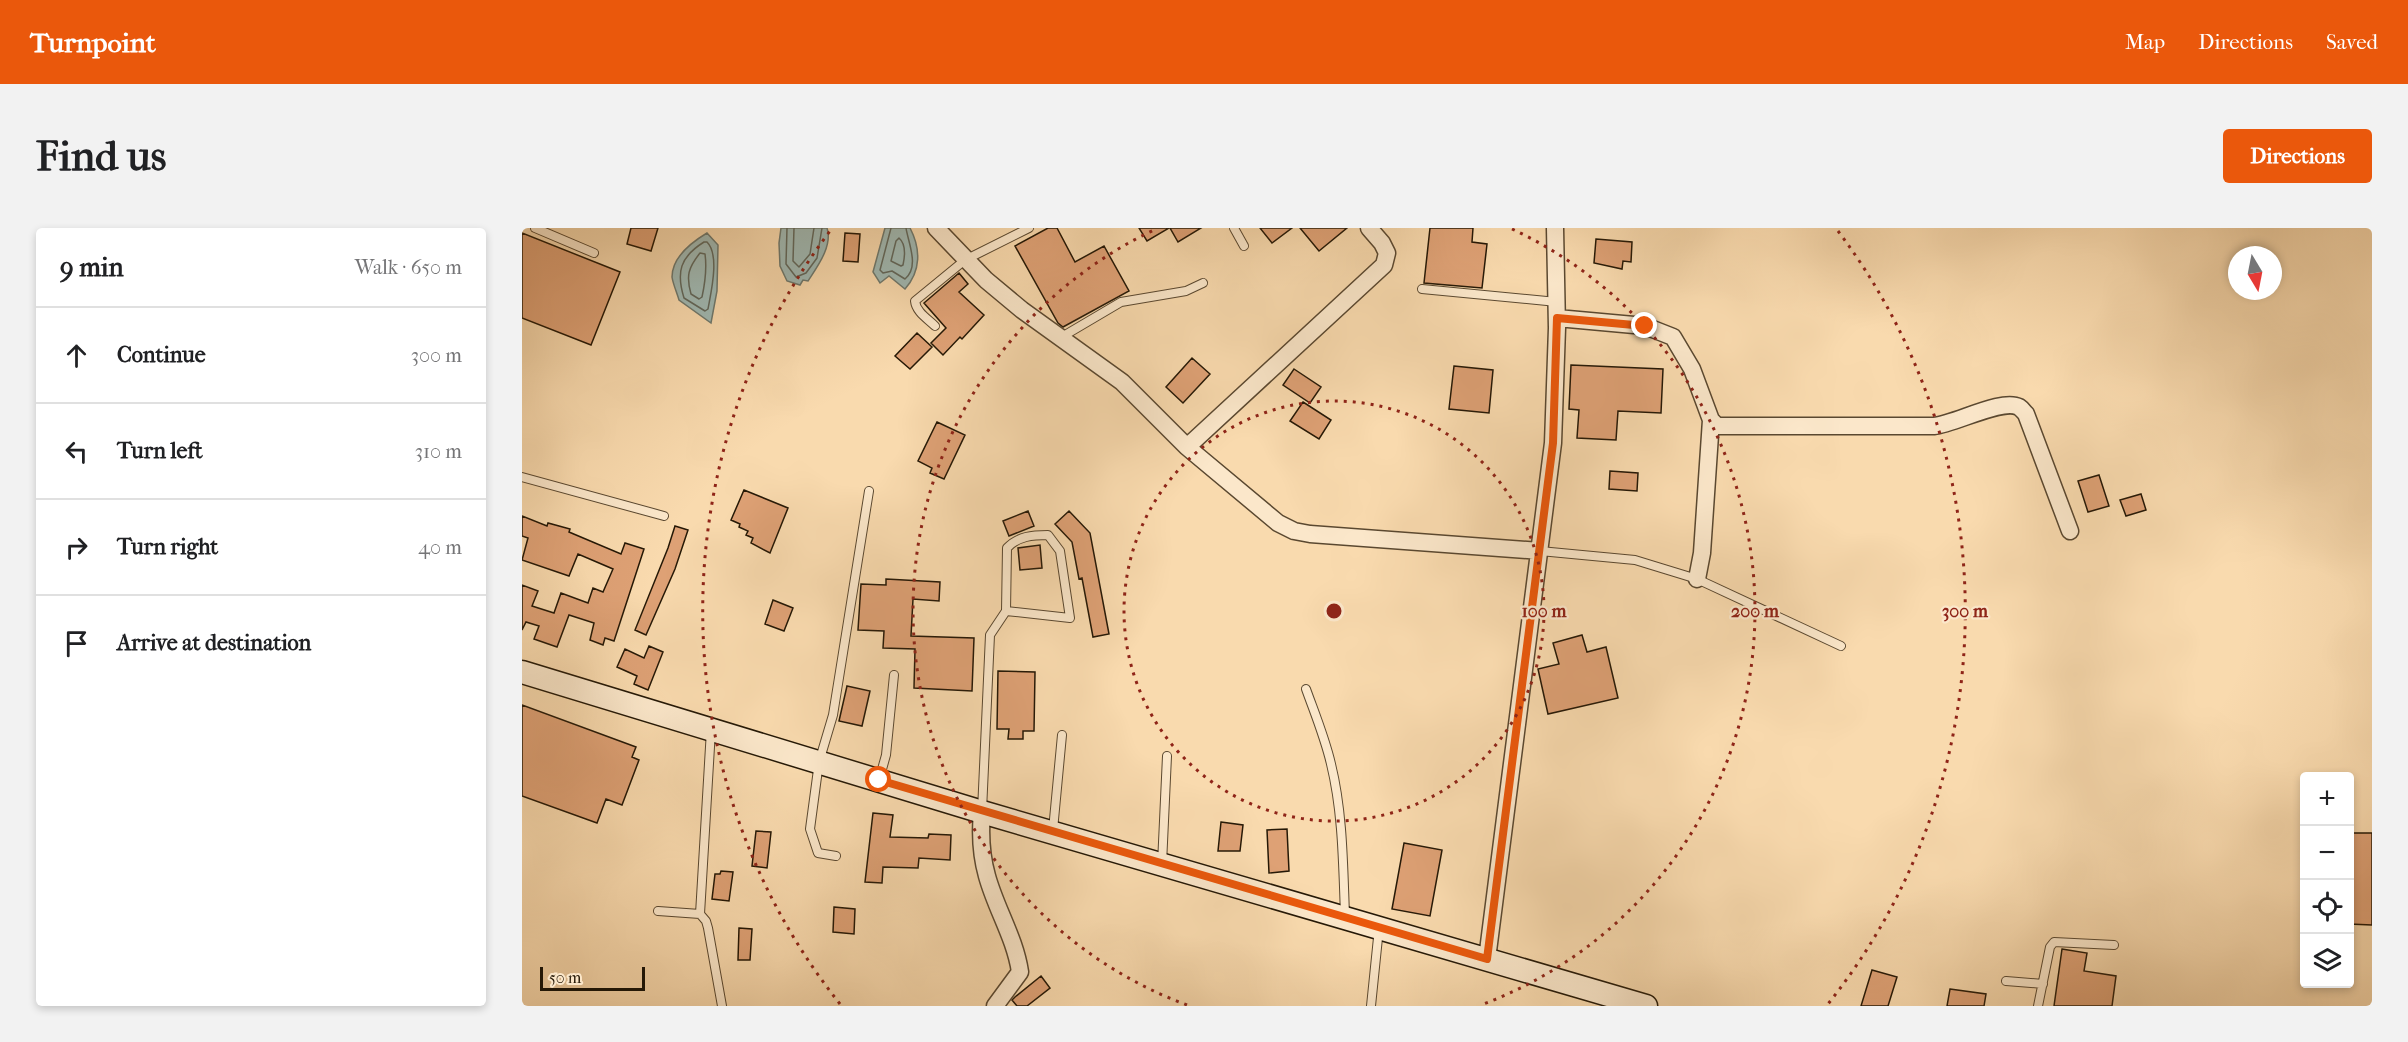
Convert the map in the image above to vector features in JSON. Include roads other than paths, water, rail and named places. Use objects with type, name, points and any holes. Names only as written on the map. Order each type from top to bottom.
[{"type":"street","points":[[936,228],[965,260],[1022,310],[1122,382],[1187,447],[1278,523],[1294,531],[1540,551]]},
{"type":"street","points":[[1187,447],[1384,265],[1387,253],[1369,228]]},
{"type":"street","points":[[1487,959],[1553,443],[1557,310],[1555,228]]},
{"type":"street","points":[[1557,310],[1645,326],[1673,337],[1692,369],[1711,420],[1702,553],[1697,579]]},
{"type":"street","points":[[1711,420],[1717,426],[1934,426],[1948,425],[1999,406],[2019,407],[2026,414],[2070,531]]},
{"type":"street","points":[[522,672],[982,812],[1646,1006]]},
{"type":"street","points":[[982,812],[980,835],[987,877],[1017,953],[1020,972],[995,1006]]},
{"type":"lane","points":[[535,228],[594,253]]},
{"type":"lane","points":[[936,326],[920,312],[915,301],[965,260],[1029,228]]},
{"type":"lane","points":[[1234,228],[1244,246]]},
{"type":"lane","points":[[1060,338],[1121,302],[1186,291],[1203,283]]},
{"type":"lane","points":[[1422,289],[1557,310]]},
{"type":"lane","points":[[522,477],[664,516]]},
{"type":"lane","points":[[836,856],[818,853],[810,829],[819,762],[832,715],[869,491]]},
{"type":"lane","points":[[982,812],[990,635],[1006,611],[1007,548],[1014,540],[1035,535],[1048,535],[1060,552],[1070,618],[1006,611]]},
{"type":"lane","points":[[1540,551],[1635,560],[1697,579],[1841,646]]},
{"type":"lane","points":[[879,780],[886,755],[894,675]]},
{"type":"lane","points":[[1306,689],[1332,765],[1338,800],[1345,918]]},
{"type":"lane","points":[[711,729],[700,914],[708,928],[722,1006]]},
{"type":"lane","points":[[1053,832],[1062,735]]},
{"type":"lane","points":[[1162,864],[1167,756]]},
{"type":"lane","points":[[658,911],[700,914]]},
{"type":"lane","points":[[1371,1006],[1379,928]]},
{"type":"lane","points":[[2038,1006],[2050,947],[2054,942],[2114,945]]},
{"type":"lane","points":[[2006,981],[2043,984]]},
{"type":"water","points":[[781,228],[827,228],[828,242],[823,256],[808,281],[803,280],[800,285],[787,281],[780,266]]},
{"type":"water","points":[[885,228],[910,228],[914,236],[917,267],[905,289],[889,276],[880,283],[873,272]]},
{"type":"water","points":[[707,233],[718,245],[717,291],[711,323],[679,300],[672,277],[679,257],[689,246]]}]
